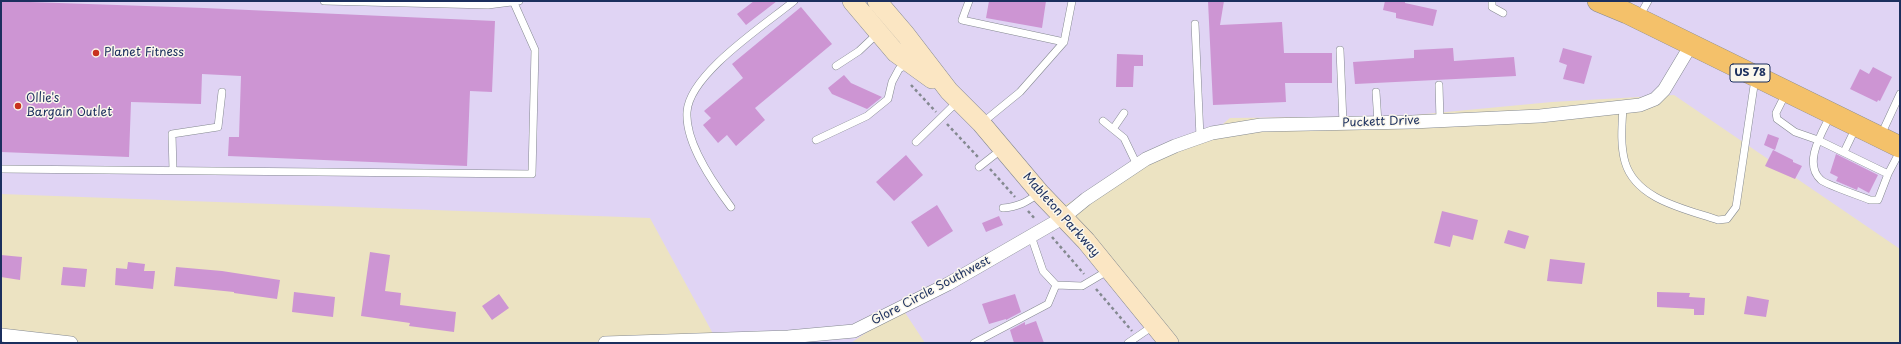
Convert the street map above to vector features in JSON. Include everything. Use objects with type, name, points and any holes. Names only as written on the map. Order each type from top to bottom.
[{"type":"main road","name":"Mableton Parkway","points":[[852,1],[896,53],[954,96]]},
{"type":"main road","name":"Mableton Parkway","points":[[877,1],[954,96],[981,123],[1040,193],[1064,217],[1110,269],[1169,343]]},
{"type":"main road","name":"US 78","points":[[1598,1],[1638,19],[1900,147]]},
{"type":"street","name":"Puckett Drive","points":[[1064,217],[1086,199],[1137,165],[1175,146],[1212,133],[1261,126],[1540,116],[1640,105],[1655,99],[1672,79],[1691,45]]},
{"type":"street","name":"Glore Circle Southwest","points":[[605,343],[790,340],[854,331],[948,284],[1064,217]]},
{"type":"street","points":[[1,335],[72,343]]},
{"type":"lane","points":[[1,169],[532,174],[534,50],[517,2],[488,5],[324,1]]},
{"type":"lane","points":[[731,207],[716,187],[690,136],[687,112],[692,94],[719,61],[794,1]]},
{"type":"lane","points":[[968,1],[962,20],[1064,42]]},
{"type":"lane","points":[[981,123],[1020,92],[1064,42],[1072,1]]},
{"type":"lane","points":[[1492,1],[1492,7],[1504,13]]},
{"type":"lane","points":[[1638,19],[1648,1]]},
{"type":"lane","points":[[1195,24],[1200,137]]},
{"type":"lane","points":[[836,66],[859,51],[878,32]]},
{"type":"lane","points":[[1340,50],[1343,123]]},
{"type":"lane","points":[[816,140],[867,116],[888,99],[892,82],[899,69],[910,63]]},
{"type":"lane","points":[[1623,107],[1621,140],[1625,163],[1638,185],[1662,200],[1718,220],[1727,219],[1736,207],[1755,76]]},
{"type":"lane","points":[[1439,85],[1440,120]]},
{"type":"lane","points":[[172,170],[172,134],[218,127],[222,92]]},
{"type":"lane","points":[[1376,92],[1378,123]]},
{"type":"lane","points":[[1786,92],[1776,113],[1776,119],[1795,132],[1818,140],[1888,174]]},
{"type":"lane","points":[[1880,138],[1900,94]]},
{"type":"lane","points":[[916,142],[954,96]]},
{"type":"lane","points":[[1113,129],[1124,113]]},
{"type":"lane","points":[[1831,114],[1813,154],[1815,170],[1821,180],[1870,200],[1878,200],[1888,174],[1900,151]]},
{"type":"lane","points":[[1104,121],[1124,138],[1137,165]]},
{"type":"lane","points":[[1844,152],[1857,126]]},
{"type":"lane","points":[[979,167],[1002,149]]},
{"type":"lane","points":[[1004,208],[1016,207],[1026,203],[1040,193]]},
{"type":"lane","points":[[1032,236],[1043,272],[1056,285],[1082,286],[1110,269]]},
{"type":"lane","points":[[974,343],[1048,304],[1056,285]]},
{"type":"lane","points":[[1128,343],[1155,325]]},
{"type":"shaded area","points":[[1,1],[1900,1],[1900,249],[1674,95],[1552,102],[1404,116],[1230,118],[1211,134],[1058,208],[1166,343],[925,343],[902,308],[851,343],[718,343],[650,218],[1,194]]},
{"type":"building","points":[[1,1],[204,8],[495,21],[492,92],[470,91],[467,166],[228,156],[229,137],[239,137],[241,76],[202,74],[201,104],[131,102],[129,157],[1,152]]},
{"type":"building","points":[[754,1],[777,1],[746,25],[737,14]]},
{"type":"building","points":[[989,1],[1046,1],[1042,28],[986,18]]},
{"type":"building","points":[[1208,1],[1224,1],[1220,25],[1282,22],[1284,53],[1332,53],[1332,83],[1285,83],[1286,102],[1213,105]]},
{"type":"building","points":[[1385,1],[1405,1],[1405,3],[1437,10],[1433,26],[1396,18],[1396,13],[1383,10]]},
{"type":"building","points":[[801,7],[832,44],[755,108],[765,120],[736,146],[727,135],[718,143],[703,125],[711,118],[704,111],[743,78],[732,64]]},
{"type":"building","points":[[1453,48],[1454,61],[1514,57],[1516,76],[1355,84],[1353,62],[1414,58],[1414,50]]},
{"type":"building","points":[[1563,48],[1592,56],[1584,84],[1563,79],[1567,65],[1559,62]]},
{"type":"building","points":[[1117,54],[1143,55],[1143,66],[1134,66],[1133,87],[1116,87]]},
{"type":"building","points":[[1873,67],[1892,77],[1880,101],[1878,100],[1877,102],[1850,89],[1860,69],[1869,74]]},
{"type":"building","points":[[844,75],[851,83],[882,97],[867,109],[832,94],[828,88]]},
{"type":"building","points":[[1768,134],[1779,138],[1775,150],[1764,145]]},
{"type":"building","points":[[1773,150],[1802,166],[1795,179],[1765,166]]},
{"type":"building","points":[[1836,154],[1878,175],[1869,193],[1858,187],[1857,190],[1836,181],[1838,177],[1830,173]]},
{"type":"building","points":[[906,155],[923,175],[894,201],[876,182]]},
{"type":"building","points":[[937,205],[953,231],[928,247],[911,222]]},
{"type":"building","points":[[1442,211],[1478,220],[1473,240],[1453,235],[1450,247],[1434,243]]},
{"type":"building","points":[[999,216],[1003,225],[986,232],[982,223]]},
{"type":"building","points":[[1508,230],[1529,236],[1525,249],[1504,243]]},
{"type":"building","points":[[370,252],[390,255],[385,291],[401,293],[400,305],[456,312],[454,332],[409,326],[410,323],[361,316]]},
{"type":"building","points":[[1,255],[22,257],[20,280],[1,277]]},
{"type":"building","points":[[1550,259],[1585,263],[1582,284],[1547,281]]},
{"type":"building","points":[[128,262],[145,264],[144,271],[155,271],[153,289],[115,285],[116,268],[127,269]]},
{"type":"building","points":[[63,267],[87,269],[85,287],[61,285]]},
{"type":"building","points":[[176,267],[222,271],[280,280],[277,299],[234,292],[174,286]]},
{"type":"building","points":[[294,292],[335,297],[333,317],[292,312]]},
{"type":"building","points":[[1657,292],[1690,293],[1689,297],[1705,298],[1704,315],[1694,315],[1694,309],[1657,307]]},
{"type":"building","points":[[499,294],[509,308],[492,320],[482,306]]},
{"type":"building","points":[[1015,294],[1021,312],[1006,320],[989,324],[982,304]]},
{"type":"building","points":[[1747,296],[1769,300],[1766,317],[1744,314]]},
{"type":"building","points":[[1036,321],[1044,343],[1014,343],[1010,330],[1025,322],[1025,325]]},
{"type":"place","name":"Planet Fitness","points":[[96,53]]},
{"type":"place","name":"Ollie's Bargain Outlet","points":[[18,106]]}]
